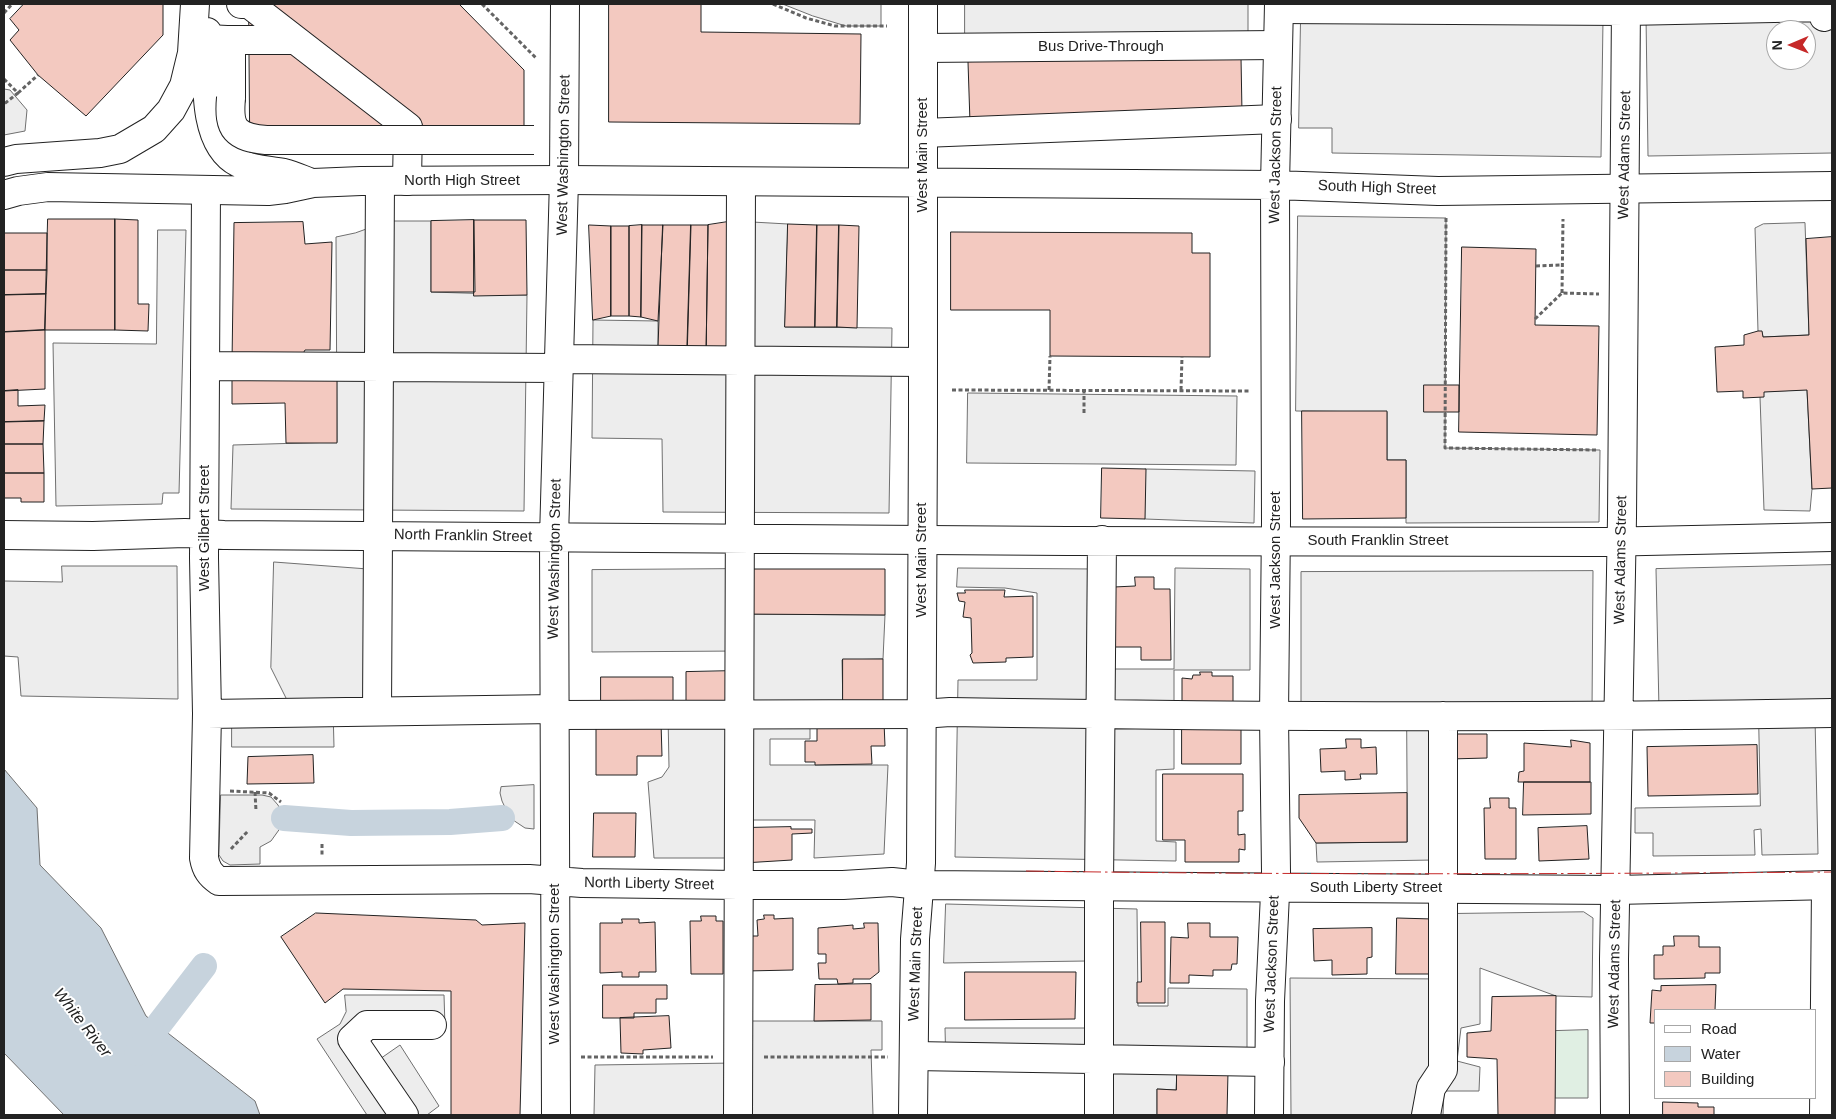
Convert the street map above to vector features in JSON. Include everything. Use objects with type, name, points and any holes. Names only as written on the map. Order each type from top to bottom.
[{"type":"main road","points":[[4,162],[25,158],[100,154],[120,149],[154,128],[171,110],[184,86],[192,53],[195,4]]},
{"type":"main road","points":[[207,4],[217,39],[208,109],[214,132],[225,154],[240,164],[285,173],[313,183]]},
{"type":"main road","points":[[241,4],[249,4],[408,127],[407,181]]},
{"type":"main road","name":"West Washington Street","points":[[556,1115],[554,538],[564,180],[565,4]]},
{"type":"main road","name":"West Main Street","points":[[913,1115],[915,939],[920,885],[923,539],[923,4]]},
{"type":"main road","points":[[1279,6],[1824,7],[1824,17]]},
{"type":"main road","name":"West Jackson Street","points":[[1269,1115],[1270,1001],[1276,855],[1274,716],[1276,542],[1275,185],[1279,6]]},
{"type":"main road","name":"West Adams Street","points":[[1615,1115],[1614,959],[1617,715],[1622,542],[1626,7]]},
{"type":"main road","points":[[217,39],[295,40]]},
{"type":"main road","points":[[217,39],[231,50],[230,109],[232,122],[237,132],[250,138],[266,140],[564,140]]},
{"type":"main road","name":"Bus Drive-Through","points":[[923,48],[1278,46]]},
{"type":"main road","points":[[923,133],[1277,119]]},
{"type":"main road","name":"North High Street","points":[[4,195],[18,191],[48,188],[268,191],[313,183],[380,181],[564,180],[922,184]]},
{"type":"main road","points":[[377,711],[380,181]]},
{"type":"main road","points":[[738,1115],[741,182]]},
{"type":"main road","name":"South High Street","points":[[922,184],[1275,185],[1438,191],[1832,186]]},
{"type":"main road","name":"West Gilbert Street","points":[[205,866],[207,714],[204,534],[206,190]]},
{"type":"main road","points":[[206,366],[379,367],[560,363],[923,362]]},
{"type":"main road","name":"North Franklin Street","points":[[4,535],[93,536],[186,533],[554,538],[923,539]]},
{"type":"main road","name":"South Franklin Street","points":[[923,539],[1622,542],[1832,537]]},
{"type":"main road","points":[[1099,1115],[1102,540]]},
{"type":"main road","points":[[207,714],[377,711],[740,714],[921,714],[950,712],[1274,716],[1832,713]]},
{"type":"main road","points":[[1426,1115],[1431,1088],[1443,1070],[1443,716]]},
{"type":"main road","name":"North Liberty Street","points":[[205,866],[210,875],[219,881],[529,879],[554,882],[738,885],[843,885],[892,882],[920,885]]},
{"type":"main road","name":"South Liberty Street","points":[[920,885],[1616,890],[1829,885]]},
{"type":"main road","points":[[1824,1115],[1829,885]]},
{"type":"main road","points":[[404,1115],[352,1039],[367,1026],[432,1025]]},
{"type":"main road","points":[[914,1056],[1270,1062]]},
{"type":"path","points":[[4,13],[12,4]]},
{"type":"path","points":[[482,4],[536,58]]},
{"type":"path","points":[[773,4],[806,18],[835,26],[887,26]]},
{"type":"path","points":[[4,104],[38,75]]},
{"type":"path","points":[[4,79],[18,93]]},
{"type":"path","points":[[1446,218],[1445,448],[1600,450]]},
{"type":"path","points":[[1562,293],[1563,219]]},
{"type":"path","points":[[1536,266],[1562,265]]},
{"type":"path","points":[[1535,319],[1562,293],[1602,294]]},
{"type":"path","points":[[1049,390],[1050,356]]},
{"type":"path","points":[[1181,390],[1182,357]]},
{"type":"path","points":[[952,390],[1254,391]]},
{"type":"path","points":[[1084,390],[1084,413]]},
{"type":"path","points":[[223,791],[269,793],[281,802]]},
{"type":"path","points":[[255,792],[256,811]]},
{"type":"path","points":[[229,851],[248,831]]},
{"type":"path","points":[[322,844],[322,858]]},
{"type":"green space","points":[[1588,1030],[1588,1098],[1555,1098],[1555,1031]]},
{"type":"shaded area","points":[[783,4],[881,4],[881,26],[846,26]]},
{"type":"shaded area","points":[[965,4],[1248,4],[1248,32],[965,34]]},
{"type":"shaded area","points":[[1832,4],[1832,153],[1648,156],[1646,16]]},
{"type":"shaded area","points":[[1301,16],[1603,20],[1601,157],[1332,153],[1332,128],[1299,128]]},
{"type":"shaded area","points":[[4,89],[10,90],[27,110],[25,131],[4,135]]},
{"type":"shaded area","points":[[1298,216],[1446,218],[1445,448],[1600,450],[1599,522],[1406,523],[1406,460],[1387,460],[1387,412],[1296,411]]},
{"type":"shaded area","points":[[389,221],[431,221],[431,292],[527,295],[524,511],[231,509],[233,445],[337,442],[336,237],[355,233]]},
{"type":"shaded area","points":[[734,221],[788,224],[785,327],[892,328],[889,513],[663,512],[662,439],[592,438],[593,320],[658,321],[658,357]]},
{"type":"shaded area","points":[[1805,223],[1809,335],[1763,337],[1762,332],[1758,331],[1755,228],[1763,224]]},
{"type":"shaded area","points":[[158,230],[186,230],[179,493],[163,493],[162,504],[56,506],[53,343],[156,344]]},
{"type":"shaded area","points":[[1807,390],[1812,489],[1810,511],[1764,510],[1760,397],[1764,392]]},
{"type":"shaded area","points":[[968,393],[1237,396],[1236,465],[967,463]]},
{"type":"shaded area","points":[[1145,469],[1255,471],[1254,523],[1145,519]]},
{"type":"shaded area","points":[[274,562],[368,569],[367,701],[287,700],[271,668]]},
{"type":"shaded area","points":[[1832,565],[1832,706],[1659,710],[1656,569]]},
{"type":"shaded area","points":[[62,566],[177,566],[178,699],[21,696],[18,657],[4,656],[4,581],[62,582]]},
{"type":"shaded area","points":[[958,568],[1095,569],[1094,669],[1174,669],[1175,568],[1250,569],[1250,670],[1174,670],[1174,769],[1156,770],[1156,841],[1176,842],[1176,861],[955,857],[958,680],[1037,680],[1037,593],[1005,588],[957,587]]},
{"type":"shaded area","points":[[735,569],[736,614],[885,615],[883,659],[842,660],[843,709],[810,708],[810,739],[770,739],[770,765],[888,765],[884,854],[814,858],[815,820],[731,820],[730,858],[654,858],[648,782],[662,777],[669,767],[668,715],[739,714],[739,651],[592,652],[592,570]]},
{"type":"shaded area","points":[[1593,571],[1592,712],[1301,710],[1301,572]]},
{"type":"shaded area","points":[[232,708],[333,708],[334,747],[232,747]]},
{"type":"shaded area","points":[[1407,716],[1443,716],[1433,860],[1317,862],[1316,843],[1407,842]]},
{"type":"shaded area","points":[[1759,718],[1815,718],[1818,854],[1762,855],[1761,829],[1754,830],[1755,855],[1653,856],[1653,833],[1635,833],[1635,808],[1760,806]]},
{"type":"shaded area","points":[[534,785],[534,829],[525,828],[510,818],[500,793],[501,787]]},
{"type":"shaded area","points":[[221,795],[262,795],[271,797],[278,805],[281,812],[281,827],[271,841],[260,847],[260,864],[230,865],[223,861],[219,855]]},
{"type":"shaded area","points":[[946,904],[1137,909],[1138,1006],[1168,1006],[1168,988],[1247,989],[1247,1072],[1177,1072],[1176,1090],[1157,1089],[1157,1115],[1099,1115],[1099,1071],[946,1069],[945,1028],[1087,1028],[1087,961],[944,963]]},
{"type":"shaded area","points":[[1584,912],[1593,918],[1592,997],[1556,996],[1480,968],[1480,1024],[1461,1028],[1457,1061],[1480,1067],[1479,1091],[1444,1091],[1443,1115],[1291,1115],[1290,978],[1449,979],[1446,914]]},
{"type":"shaded area","points":[[345,995],[444,995],[445,1027],[363,1027],[377,1061],[400,1045],[439,1106],[427,1115],[367,1115],[317,1039],[340,1024],[346,1012]]},
{"type":"shaded area","points":[[735,1021],[882,1021],[882,1050],[871,1050],[873,1115],[594,1115],[595,1065],[735,1063]]},
{"type":"water","name":"White River","points":[[4,769],[37,808],[40,865],[101,928],[146,1016],[255,1101],[260,1115],[64,1115],[4,1053]]},
{"type":"building","points":[[24,4],[163,4],[163,35],[86,116],[38,75],[10,40],[19,30],[10,19]]},
{"type":"building","points":[[249,4],[459,4],[524,70],[524,127],[250,128]]},
{"type":"building","points":[[609,4],[701,4],[701,32],[861,34],[860,124],[609,122]]},
{"type":"building","points":[[1241,57],[1242,113],[970,123],[968,62]]},
{"type":"building","points":[[48,219],[115,219],[115,330],[45,330]]},
{"type":"building","points":[[115,219],[138,220],[138,304],[149,304],[148,331],[115,330]]},
{"type":"building","points":[[474,220],[526,220],[527,295],[474,296]]},
{"type":"building","points":[[474,220],[475,292],[431,292],[431,221]]},
{"type":"building","points":[[734,221],[733,358],[706,358],[708,225]]},
{"type":"building","points":[[303,222],[305,244],[332,242],[330,350],[305,350],[298,363],[232,362],[234,223]]},
{"type":"building","points":[[788,224],[817,225],[815,327],[785,327]]},
{"type":"building","points":[[589,225],[611,226],[611,316],[593,320]]},
{"type":"building","points":[[642,225],[663,225],[658,321],[641,317]]},
{"type":"building","points":[[642,225],[641,317],[629,316],[629,226]]},
{"type":"building","points":[[663,225],[691,225],[687,358],[658,357]]},
{"type":"building","points":[[691,225],[708,225],[706,358],[687,358]]},
{"type":"building","points":[[817,225],[839,225],[837,327],[815,327]]},
{"type":"building","points":[[839,225],[859,226],[857,328],[837,327]]},
{"type":"building","points":[[611,226],[629,226],[629,316],[611,316]]},
{"type":"building","points":[[951,232],[1192,233],[1192,253],[1210,253],[1210,357],[1050,356],[1050,310],[951,310]]},
{"type":"building","points":[[4,233],[47,233],[47,270],[4,270]]},
{"type":"building","points":[[1832,237],[1832,488],[1812,489],[1807,390],[1764,392],[1764,397],[1743,398],[1743,391],[1717,392],[1715,347],[1744,345],[1744,335],[1758,331],[1762,331],[1763,337],[1809,335],[1806,239]]},
{"type":"building","points":[[1462,247],[1536,249],[1535,325],[1599,326],[1597,435],[1459,432]]},
{"type":"building","points":[[4,270],[47,270],[46,294],[4,295]]},
{"type":"building","points":[[46,294],[45,330],[4,332],[4,295]]},
{"type":"building","points":[[45,330],[45,389],[4,391],[4,332]]},
{"type":"building","points":[[337,373],[337,443],[286,443],[285,403],[232,404],[232,374]]},
{"type":"building","points":[[1424,385],[1459,385],[1459,412],[1424,412]]},
{"type":"building","points":[[18,390],[18,406],[45,405],[44,421],[4,422],[4,391]]},
{"type":"building","points":[[1302,411],[1387,411],[1387,460],[1406,460],[1406,518],[1303,519]]},
{"type":"building","points":[[44,421],[43,444],[4,444],[4,422]]},
{"type":"building","points":[[4,444],[43,444],[44,473],[4,473]]},
{"type":"building","points":[[1102,468],[1146,469],[1145,519],[1101,518]]},
{"type":"building","points":[[4,473],[44,473],[44,502],[21,502],[21,498],[4,498]]},
{"type":"building","points":[[735,569],[885,569],[885,615],[735,614]]},
{"type":"building","points":[[1135,577],[1154,577],[1154,589],[1170,589],[1171,660],[1141,660],[1141,647],[1115,647],[1114,587],[1135,586]]},
{"type":"building","points":[[965,590],[1005,590],[1004,597],[1033,596],[1033,657],[1006,658],[1006,662],[973,663],[970,655],[972,653],[971,618],[963,617],[965,602],[959,601],[957,593],[965,593]]},
{"type":"building","points":[[843,659],[883,659],[883,709],[843,709]]},
{"type":"building","points":[[733,671],[733,702],[686,702],[686,672]]},
{"type":"building","points":[[1200,672],[1212,672],[1212,676],[1233,676],[1233,707],[1182,707],[1182,678],[1192,679],[1193,675],[1200,675]]},
{"type":"building","points":[[601,677],[673,677],[673,709],[601,710]]},
{"type":"building","points":[[1182,719],[1241,719],[1241,764],[1182,764]]},
{"type":"building","points":[[661,722],[662,756],[637,756],[637,775],[596,775],[596,723]]},
{"type":"building","points":[[884,722],[885,746],[871,746],[872,764],[815,765],[815,762],[805,762],[805,741],[817,741],[817,723]]},
{"type":"building","points":[[1450,734],[1487,734],[1487,758],[1450,759]]},
{"type":"building","points":[[1346,739],[1361,739],[1361,748],[1376,747],[1377,774],[1360,774],[1361,779],[1345,780],[1345,771],[1321,772],[1320,749],[1346,748]]},
{"type":"building","points":[[1571,740],[1590,743],[1590,782],[1518,782],[1519,772],[1524,771],[1524,743],[1571,747]]},
{"type":"building","points":[[1757,745],[1758,794],[1648,796],[1647,747]]},
{"type":"building","points":[[313,755],[314,783],[247,784],[248,757]]},
{"type":"building","points":[[1163,774],[1243,774],[1243,811],[1238,811],[1238,835],[1245,834],[1245,850],[1239,849],[1239,862],[1185,862],[1185,840],[1163,840]]},
{"type":"building","points":[[1524,782],[1591,782],[1591,814],[1523,815]]},
{"type":"building","points":[[1407,793],[1407,842],[1316,843],[1299,818],[1299,795]]},
{"type":"building","points":[[1490,798],[1509,798],[1509,808],[1516,808],[1516,859],[1485,859],[1484,808],[1490,808]]},
{"type":"building","points":[[594,813],[636,813],[635,857],[593,857]]},
{"type":"building","points":[[1587,826],[1589,859],[1539,861],[1538,828]]},
{"type":"building","points":[[791,827],[791,829],[812,829],[812,833],[792,834],[792,860],[743,863],[742,828]]},
{"type":"building","points":[[316,913],[476,920],[482,925],[525,923],[520,1115],[451,1115],[451,991],[343,989],[325,1003],[281,937]]},
{"type":"building","points":[[764,915],[774,915],[774,919],[793,918],[793,970],[746,971],[746,936],[758,936],[757,920],[764,919]]},
{"type":"building","points":[[701,916],[716,916],[716,921],[723,921],[723,974],[691,974],[690,921],[701,921]]},
{"type":"building","points":[[1397,918],[1433,919],[1433,974],[1396,974]]},
{"type":"building","points":[[622,919],[639,919],[639,923],[655,922],[656,972],[639,972],[639,977],[622,977],[622,972],[600,973],[600,923],[622,923]]},
{"type":"building","points":[[1141,922],[1165,922],[1165,1003],[1137,1003],[1137,982],[1141,982]]},
{"type":"building","points":[[864,923],[878,923],[879,972],[870,979],[853,979],[853,983],[838,984],[837,979],[819,979],[818,963],[826,963],[826,954],[818,954],[818,928],[853,925],[853,929],[864,928]]},
{"type":"building","points":[[1188,923],[1210,923],[1210,937],[1238,937],[1237,964],[1232,964],[1231,970],[1213,970],[1213,976],[1189,975],[1189,983],[1170,983],[1171,937],[1188,938]]},
{"type":"building","points":[[1372,928],[1372,957],[1367,958],[1367,974],[1332,975],[1332,960],[1314,961],[1313,929]]},
{"type":"building","points":[[1674,936],[1699,936],[1699,947],[1720,947],[1720,973],[1705,973],[1705,978],[1654,979],[1654,955],[1663,955],[1663,946],[1674,946]]},
{"type":"building","points":[[965,972],[1076,972],[1075,1019],[965,1020]]},
{"type":"building","points":[[871,984],[871,1020],[814,1021],[815,985]]},
{"type":"building","points":[[603,985],[667,985],[667,999],[656,999],[656,1013],[634,1013],[634,1018],[603,1018]]},
{"type":"building","points":[[1716,985],[1715,1009],[1654,1009],[1654,1023],[1650,1023],[1652,990],[1661,991],[1661,986]]},
{"type":"building","points":[[1556,996],[1555,1115],[1498,1115],[1497,1059],[1467,1057],[1467,1033],[1491,1031],[1492,997]]},
{"type":"building","points":[[669,1016],[671,1048],[643,1050],[643,1054],[621,1053],[620,1018]]},
{"type":"building","points":[[1177,1071],[1228,1072],[1227,1115],[1157,1115],[1157,1089],[1176,1090]]},
{"type":"building","points":[[1663,1102],[1698,1103],[1698,1107],[1714,1107],[1714,1115],[1663,1115]]},
{"type":"waterway","points":[[284,818],[351,823],[450,822],[502,818]]},
{"type":"waterway","points":[[137,1053],[204,966]]},
{"type":"power","points":[[1026,871],[1429,874],[1832,872]]}]
